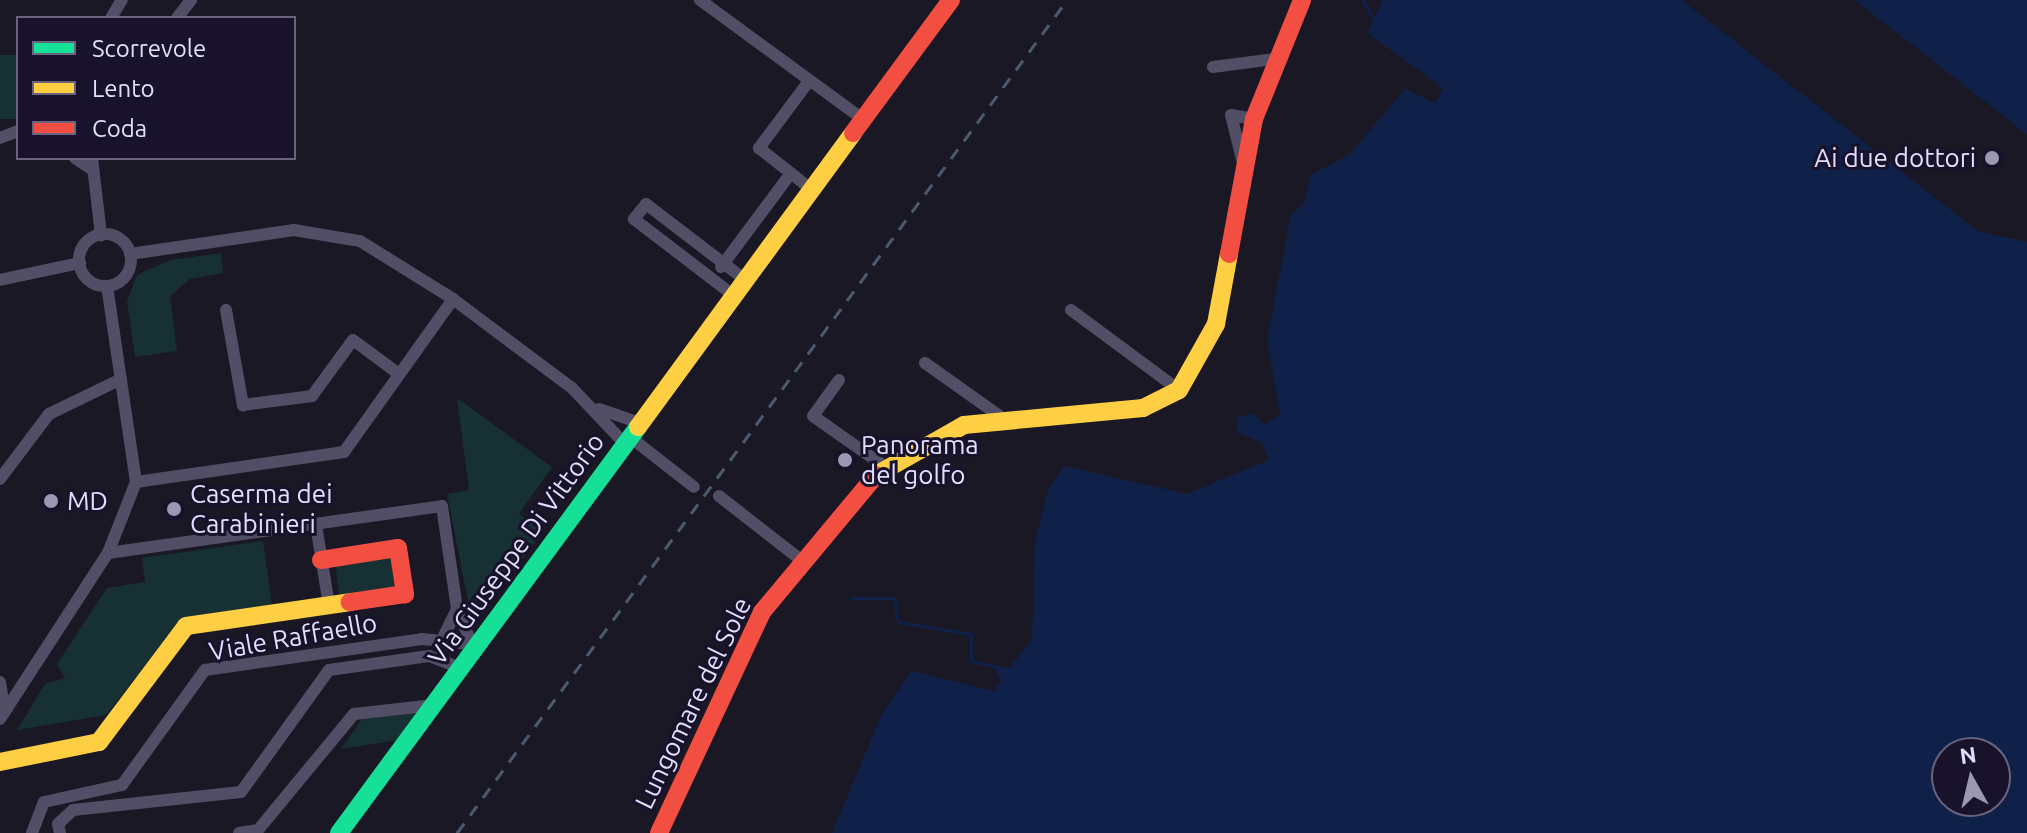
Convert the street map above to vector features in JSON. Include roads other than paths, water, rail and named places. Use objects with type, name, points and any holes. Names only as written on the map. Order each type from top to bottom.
[{"type":"street","points":[[179,16],[191,0]]},
{"type":"street","points":[[700,0],[864,120]]},
{"type":"street","points":[[1071,310],[1179,390],[1216,324],[1243,163],[1254,119],[1274,59],[1302,0]]},
{"type":"street","name":"Via Giuseppe Di Vittorio","points":[[339,833],[461,668],[474,643],[864,120],[947,2]]},
{"type":"street","points":[[1213,67],[1274,59]]},
{"type":"street","points":[[809,81],[759,148],[811,189]]},
{"type":"street","points":[[93,164],[101,235]]},
{"type":"street","points":[[712,279],[791,173]]},
{"type":"street","points":[[646,204],[724,263],[739,287],[712,279],[634,219],[646,204]]},
{"type":"street","points":[[130,254],[313,231],[381,251],[453,299],[599,409],[694,487]]},
{"type":"street","points":[[101,235],[119,239],[130,254],[126,275],[107,286],[89,280],[80,263],[85,245],[101,235]]},
{"type":"street","points":[[0,280],[80,263]]},
{"type":"street","points":[[2,716],[108,553],[136,482],[107,286]]},
{"type":"street","points":[[136,482],[344,452],[453,299]]},
{"type":"street","points":[[226,310],[243,405],[312,396],[353,340],[399,374]]},
{"type":"street","points":[[925,363],[1001,417]]},
{"type":"street","points":[[0,479],[49,414],[121,379]]},
{"type":"street","points":[[839,380],[813,416],[884,466]]},
{"type":"street","name":"Lungomare del Sole","points":[[659,833],[762,612],[801,560],[884,466],[926,439],[1001,417],[1143,408],[1179,390]]},
{"type":"street","points":[[599,409],[631,434]]},
{"type":"street","points":[[719,496],[801,560]]},
{"type":"street","points":[[108,553],[442,506],[457,609],[474,643]]},
{"type":"street","points":[[316,525],[329,605]]},
{"type":"street","points":[[0,762],[99,742],[186,626],[405,594],[398,548],[321,560]]},
{"type":"street","points":[[443,638],[457,609]]},
{"type":"street","name":"Viale Raffaello","points":[[122,785],[205,670],[443,638],[474,643]]},
{"type":"street","name":"Viale Raffaello","points":[[60,833],[58,824],[73,810],[124,803],[155,806],[241,792],[329,670],[429,656],[461,668]]},
{"type":"street","points":[[0,682],[2,716]]},
{"type":"street","points":[[239,833],[258,830],[354,714],[434,705]]},
{"type":"street","points":[[32,833],[44,802],[122,785],[124,803]]},
{"type":"water","points":[[1383,0],[1682,0],[1978,231],[2027,242],[2027,833],[832,833],[882,714],[911,671],[994,691],[1001,681],[995,668],[1010,667],[1032,640],[1035,541],[1048,490],[1064,466],[1187,494],[1269,460],[1262,443],[1237,432],[1237,418],[1252,413],[1264,424],[1280,415],[1267,339],[1291,215],[1303,205],[1311,175],[1350,154],[1405,89],[1435,103],[1443,88],[1367,33]]},
{"type":"water","points":[[1855,0],[2027,0],[2027,135],[2015,125]]},
{"type":"waterway","points":[[1363,0],[1374,22]]},
{"type":"waterway","points":[[851,598],[894,598],[898,622],[971,634],[971,661],[1002,668]]},
{"type":"railway","points":[[457,833],[1067,0]]},
{"type":"place","name":"Ai due dottori","points":[[1992,158]]},
{"type":"place","name":"Panorama del golfo","points":[[845,460]]},
{"type":"place","name":"MD","points":[[51,501]]},
{"type":"place","name":"Caserma dei Carabinieri","points":[[174,509]]}]
